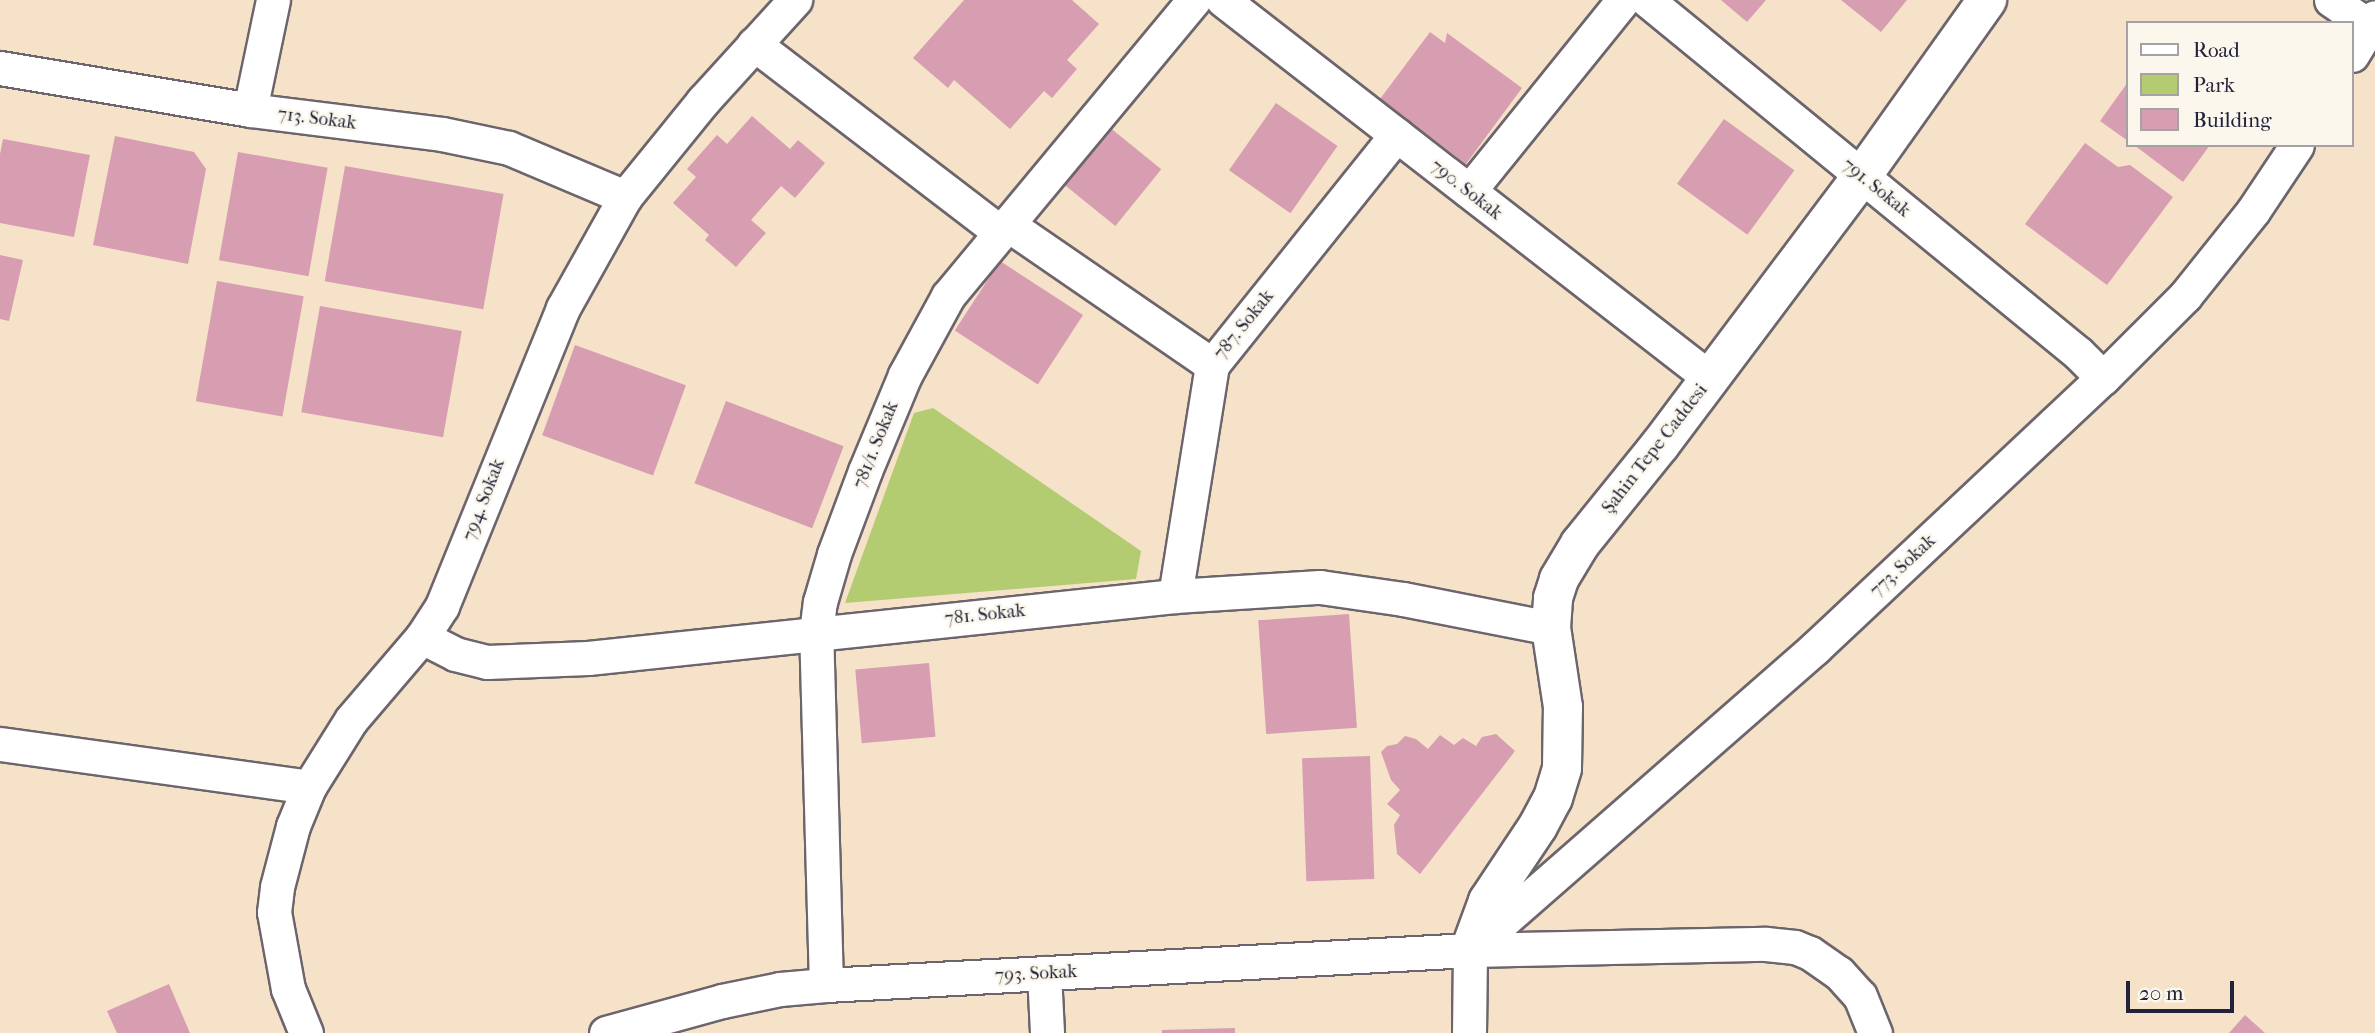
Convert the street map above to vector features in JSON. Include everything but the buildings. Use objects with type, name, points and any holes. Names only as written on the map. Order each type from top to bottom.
[{"type":"street","points":[[250,110],[273,0]]},
{"type":"street","name":"794. Sokak","points":[[306,1033],[288,989],[274,912],[276,887],[293,826],[309,788],[351,720],[422,637],[442,606],[563,308],[625,197],[694,111],[795,0]]},
{"type":"street","name":"781/1. Sokak","points":[[826,985],[816,633],[820,602],[834,554],[905,375],[948,296],[1194,0]]},
{"type":"street","points":[[1469,191],[1623,0]]},
{"type":"street","name":"791. Sokak","points":[[1647,0],[2078,353],[2103,378]]},
{"type":"street","name":"Şahin Tepe Caddesi","points":[[1470,950],[1488,901],[1538,826],[1553,798],[1562,768],[1563,707],[1551,628],[1553,598],[1559,579],[1573,554],[1711,379],[1862,176],[1987,0]]},
{"type":"street","points":[[2331,0],[2372,22],[2354,52]]},
{"type":"street","name":"790. Sokak","points":[[1242,6],[1396,135],[1711,379]]},
{"type":"street","points":[[754,44],[1003,228],[1212,365]]},
{"type":"street","name":"713. Sokak","points":[[0,68],[250,110],[442,134],[509,148],[625,197]]},
{"type":"street","name":"787. Sokak","points":[[1175,596],[1212,365],[1396,135]]},
{"type":"street","name":"773. Sokak","points":[[1470,950],[1815,648],[2103,378],[2185,296],[2253,211],[2296,147]]},
{"type":"street","name":"781. Sokak","points":[[422,637],[455,654],[486,662],[588,658],[1175,596],[1320,587],[1403,599],[1551,628]]},
{"type":"street","points":[[0,744],[309,788]]},
{"type":"street","name":"793. Sokak","points":[[606,1033],[722,1001],[780,989],[826,985],[1470,950],[1766,944],[1795,947],[1825,962],[1860,996],[1875,1033]]},
{"type":"street","points":[[1469,1033],[1470,950]]},
{"type":"street","points":[[1044,973],[1048,1033]]},
{"type":"green space","points":[[933,408],[1141,551],[1136,579],[845,603],[914,413]]}]
